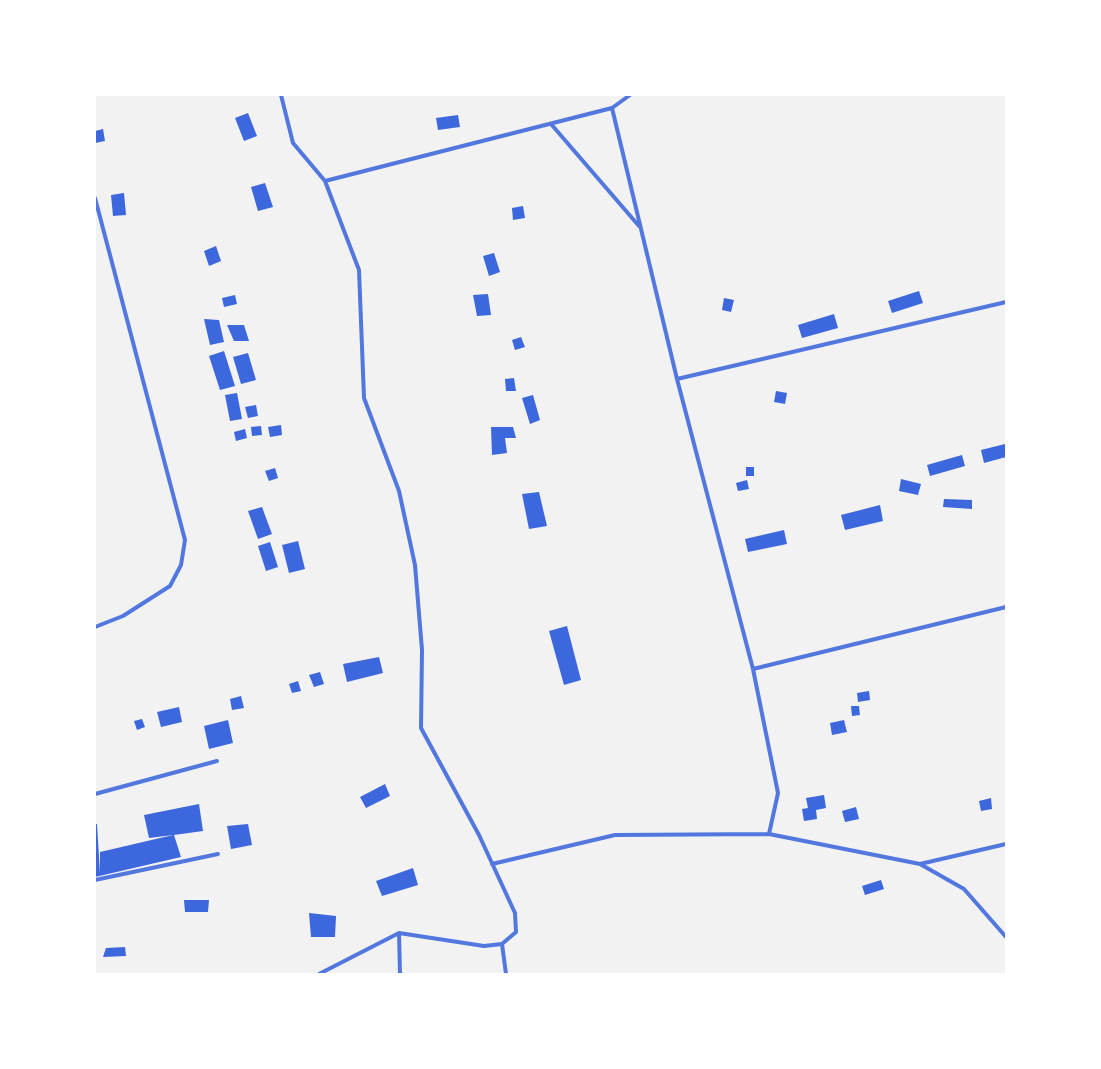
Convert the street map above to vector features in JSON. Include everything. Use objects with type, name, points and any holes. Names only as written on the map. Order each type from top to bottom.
[{"type":"street","points":[[281,95],[293,143],[325,181],[359,270],[364,398],[399,491],[415,565],[422,650],[422,728],[478,835],[515,913],[516,932],[502,944],[484,946],[399,933],[319,974]]},
{"type":"street","points":[[325,181],[612,108],[630,95]]},
{"type":"street","points":[[612,108],[677,379],[753,669],[778,793],[769,834]]},
{"type":"street","points":[[551,124],[641,228]]},
{"type":"street","points":[[95,198],[185,540],[181,565],[170,586],[123,616],[95,627]]},
{"type":"street","points":[[677,379],[1006,302]]},
{"type":"street","points":[[753,669],[1006,607]]},
{"type":"street","points":[[95,794],[217,761]]},
{"type":"street","points":[[492,864],[615,835],[769,834],[920,864],[964,889],[1006,937]]},
{"type":"street","points":[[920,864],[1006,844]]},
{"type":"street","points":[[95,880],[218,854]]},
{"type":"street","points":[[399,933],[400,974]]},
{"type":"street","points":[[502,944],[506,974]]},
{"type":"building","points":[[248,113],[257,136],[244,141],[235,118]]},
{"type":"building","points":[[458,115],[460,127],[438,130],[436,118]]},
{"type":"building","points":[[103,129],[105,141],[95,143],[95,131]]},
{"type":"building","points":[[265,183],[273,207],[258,211],[251,187]]},
{"type":"building","points":[[124,193],[126,215],[113,216],[111,195]]},
{"type":"building","points":[[523,206],[525,218],[513,220],[512,208]]},
{"type":"building","points":[[216,246],[221,261],[209,266],[204,251]]},
{"type":"building","points":[[494,253],[500,272],[489,276],[483,256]]},
{"type":"building","points":[[919,291],[923,303],[892,313],[888,301]]},
{"type":"building","points":[[488,294],[491,315],[477,316],[473,295]]},
{"type":"building","points":[[235,295],[237,304],[224,307],[222,298]]},
{"type":"building","points":[[724,298],[734,300],[731,312],[722,310]]},
{"type":"building","points":[[834,314],[838,328],[802,338],[798,325]]},
{"type":"building","points":[[204,319],[219,320],[224,342],[210,345]]},
{"type":"building","points":[[227,325],[244,325],[249,341],[234,341]]},
{"type":"building","points":[[521,337],[525,347],[515,350],[512,340]]},
{"type":"building","points":[[224,351],[235,386],[220,390],[209,356]]},
{"type":"building","points":[[248,353],[256,380],[241,384],[233,357]]},
{"type":"building","points":[[514,378],[516,391],[506,391],[505,379]]},
{"type":"building","points":[[776,391],[787,393],[785,404],[774,402]]},
{"type":"building","points":[[237,393],[242,419],[230,421],[225,395]]},
{"type":"building","points":[[533,395],[540,420],[530,424],[522,398]]},
{"type":"building","points":[[256,405],[258,416],[248,418],[245,407]]},
{"type":"building","points":[[281,425],[282,435],[270,437],[268,427]]},
{"type":"building","points":[[261,426],[262,435],[252,436],[251,427]]},
{"type":"building","points":[[491,427],[513,427],[516,438],[505,438],[507,453],[492,455]]},
{"type":"building","points":[[245,429],[247,438],[236,441],[234,432]]},
{"type":"building","points":[[1005,444],[1006,457],[984,463],[981,450]]},
{"type":"building","points":[[962,455],[965,466],[930,476],[927,465]]},
{"type":"building","points":[[746,467],[754,467],[754,476],[746,476]]},
{"type":"building","points":[[275,468],[278,478],[269,481],[265,471]]},
{"type":"building","points":[[901,479],[921,484],[918,495],[899,491]]},
{"type":"building","points":[[747,480],[749,489],[738,491],[736,483]]},
{"type":"building","points":[[539,492],[547,526],[529,529],[522,494]]},
{"type":"building","points":[[944,499],[972,500],[972,509],[943,507]]},
{"type":"building","points":[[880,505],[883,521],[845,530],[841,515]]},
{"type":"building","points":[[262,507],[272,534],[258,539],[248,511]]},
{"type":"building","points":[[784,530],[787,544],[748,552],[745,539]]},
{"type":"building","points":[[298,541],[305,569],[289,573],[282,545]]},
{"type":"building","points":[[270,542],[278,567],[266,571],[258,546]]},
{"type":"building","points":[[567,626],[581,680],[564,685],[549,631]]},
{"type":"building","points":[[379,657],[383,673],[347,682],[343,664]]},
{"type":"building","points":[[320,672],[324,684],[314,687],[309,675]]},
{"type":"building","points":[[298,681],[301,691],[292,693],[289,684]]},
{"type":"building","points":[[869,691],[870,700],[858,702],[857,693]]},
{"type":"building","points":[[241,696],[244,708],[232,710],[230,699]]},
{"type":"building","points":[[851,706],[859,706],[860,715],[852,716]]},
{"type":"building","points":[[179,707],[182,722],[161,727],[157,712]]},
{"type":"building","points":[[142,719],[145,727],[137,730],[134,721]]},
{"type":"building","points":[[228,720],[233,743],[209,749],[204,726]]},
{"type":"building","points":[[844,720],[847,732],[832,735],[830,723]]},
{"type":"building","points":[[385,784],[390,796],[366,808],[360,797]]},
{"type":"building","points":[[824,795],[826,808],[816,810],[817,819],[804,821],[802,809],[808,808],[806,798]]},
{"type":"building","points":[[991,798],[992,809],[981,811],[979,801]]},
{"type":"building","points":[[199,804],[203,831],[174,835],[181,857],[95,877],[95,824],[97,824],[100,873],[100,852],[173,835],[149,838],[144,815]]},
{"type":"building","points":[[856,807],[859,819],[845,822],[842,811]]},
{"type":"building","points":[[248,824],[252,845],[231,849],[227,826]]},
{"type":"building","points":[[413,868],[418,885],[382,896],[376,881]]},
{"type":"building","points":[[881,880],[884,889],[865,895],[862,886]]},
{"type":"building","points":[[184,900],[209,900],[208,912],[185,912]]},
{"type":"building","points":[[309,913],[336,916],[335,937],[311,937]]},
{"type":"building","points":[[125,947],[126,956],[103,957],[106,948]]}]
